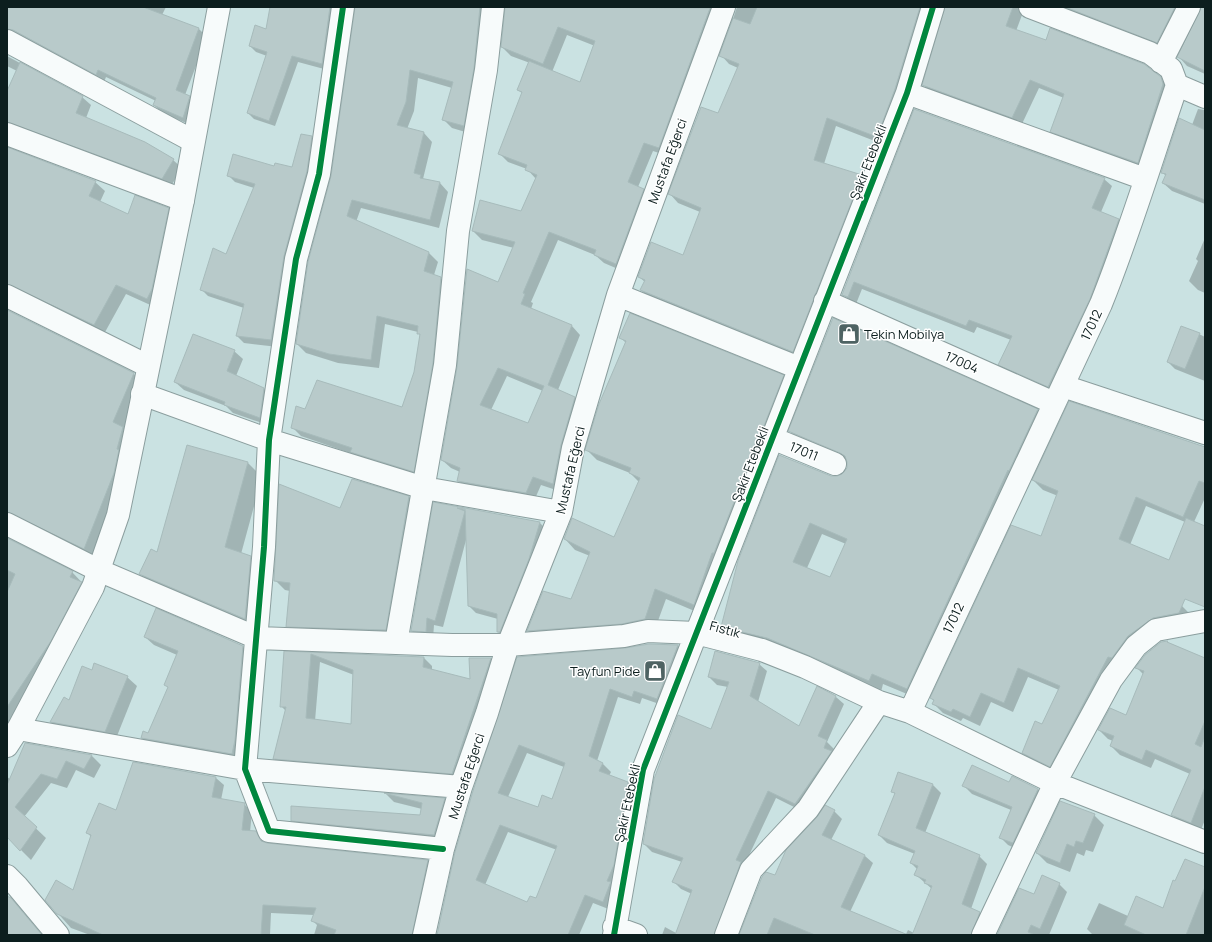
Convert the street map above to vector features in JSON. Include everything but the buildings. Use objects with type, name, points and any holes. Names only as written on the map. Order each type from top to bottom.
[{"type":"street","points":[[219,7],[183,200],[118,514],[93,586],[13,737],[245,769],[461,787]]},
{"type":"street","points":[[343,7],[319,174],[296,259],[269,440],[264,547],[245,769],[269,831],[443,849]]},
{"type":"street","points":[[396,643],[445,365],[458,231],[486,70],[493,7]]},
{"type":"street","name":"Mustafa Eğerci","points":[[424,935],[443,849],[461,787],[487,713],[508,645],[561,512],[573,448],[618,295],[724,7]]},
{"type":"street","name":"Şakir Etebekli","points":[[614,931],[643,770],[907,93],[933,7]]},
{"type":"street","points":[[1030,7],[1150,53],[1171,69],[1178,85],[1205,97]]},
{"type":"street","points":[[1161,62],[1189,7]]},
{"type":"street","points":[[9,47],[194,141]]},
{"type":"street","name":"17012","points":[[910,712],[1102,304],[1123,252],[1145,179],[1178,85]]},
{"type":"street","points":[[907,93],[1145,179]]},
{"type":"street","points":[[7,134],[183,200]]},
{"type":"street","points":[[618,295],[799,368]]},
{"type":"street","points":[[7,296],[148,366]]},
{"type":"street","name":"17004","points":[[825,301],[1058,395],[1205,433]]},
{"type":"street","points":[[142,394],[269,440],[424,488],[561,512]]},
{"type":"street","name":"17011","points":[[772,438],[835,464]]},
{"type":"street","points":[[7,524],[98,570],[257,638]]},
{"type":"street","points":[[983,935],[1056,783],[1111,680],[1136,646],[1156,630],[1205,621]]},
{"type":"street","name":"Fıstık","points":[[257,638],[508,645],[624,636],[648,631],[696,633],[762,650],[805,667],[879,702],[910,712],[1056,783],[1205,842]]},
{"type":"street","points":[[726,935],[751,870],[808,809],[879,702]]},
{"type":"street","points":[[7,876],[58,935]]},
{"type":"street","points":[[614,931],[636,935]]},
{"type":"cycle path","points":[[343,7],[319,174],[296,259],[269,440],[264,547],[245,769],[269,831],[443,849]]},
{"type":"cycle path","points":[[614,935],[643,770],[907,93],[933,7]]},
{"type":"place","name":"Tekin Mobilya","points":[[849,334]]},
{"type":"place","name":"Tayfun Pide","points":[[655,671]]}]
